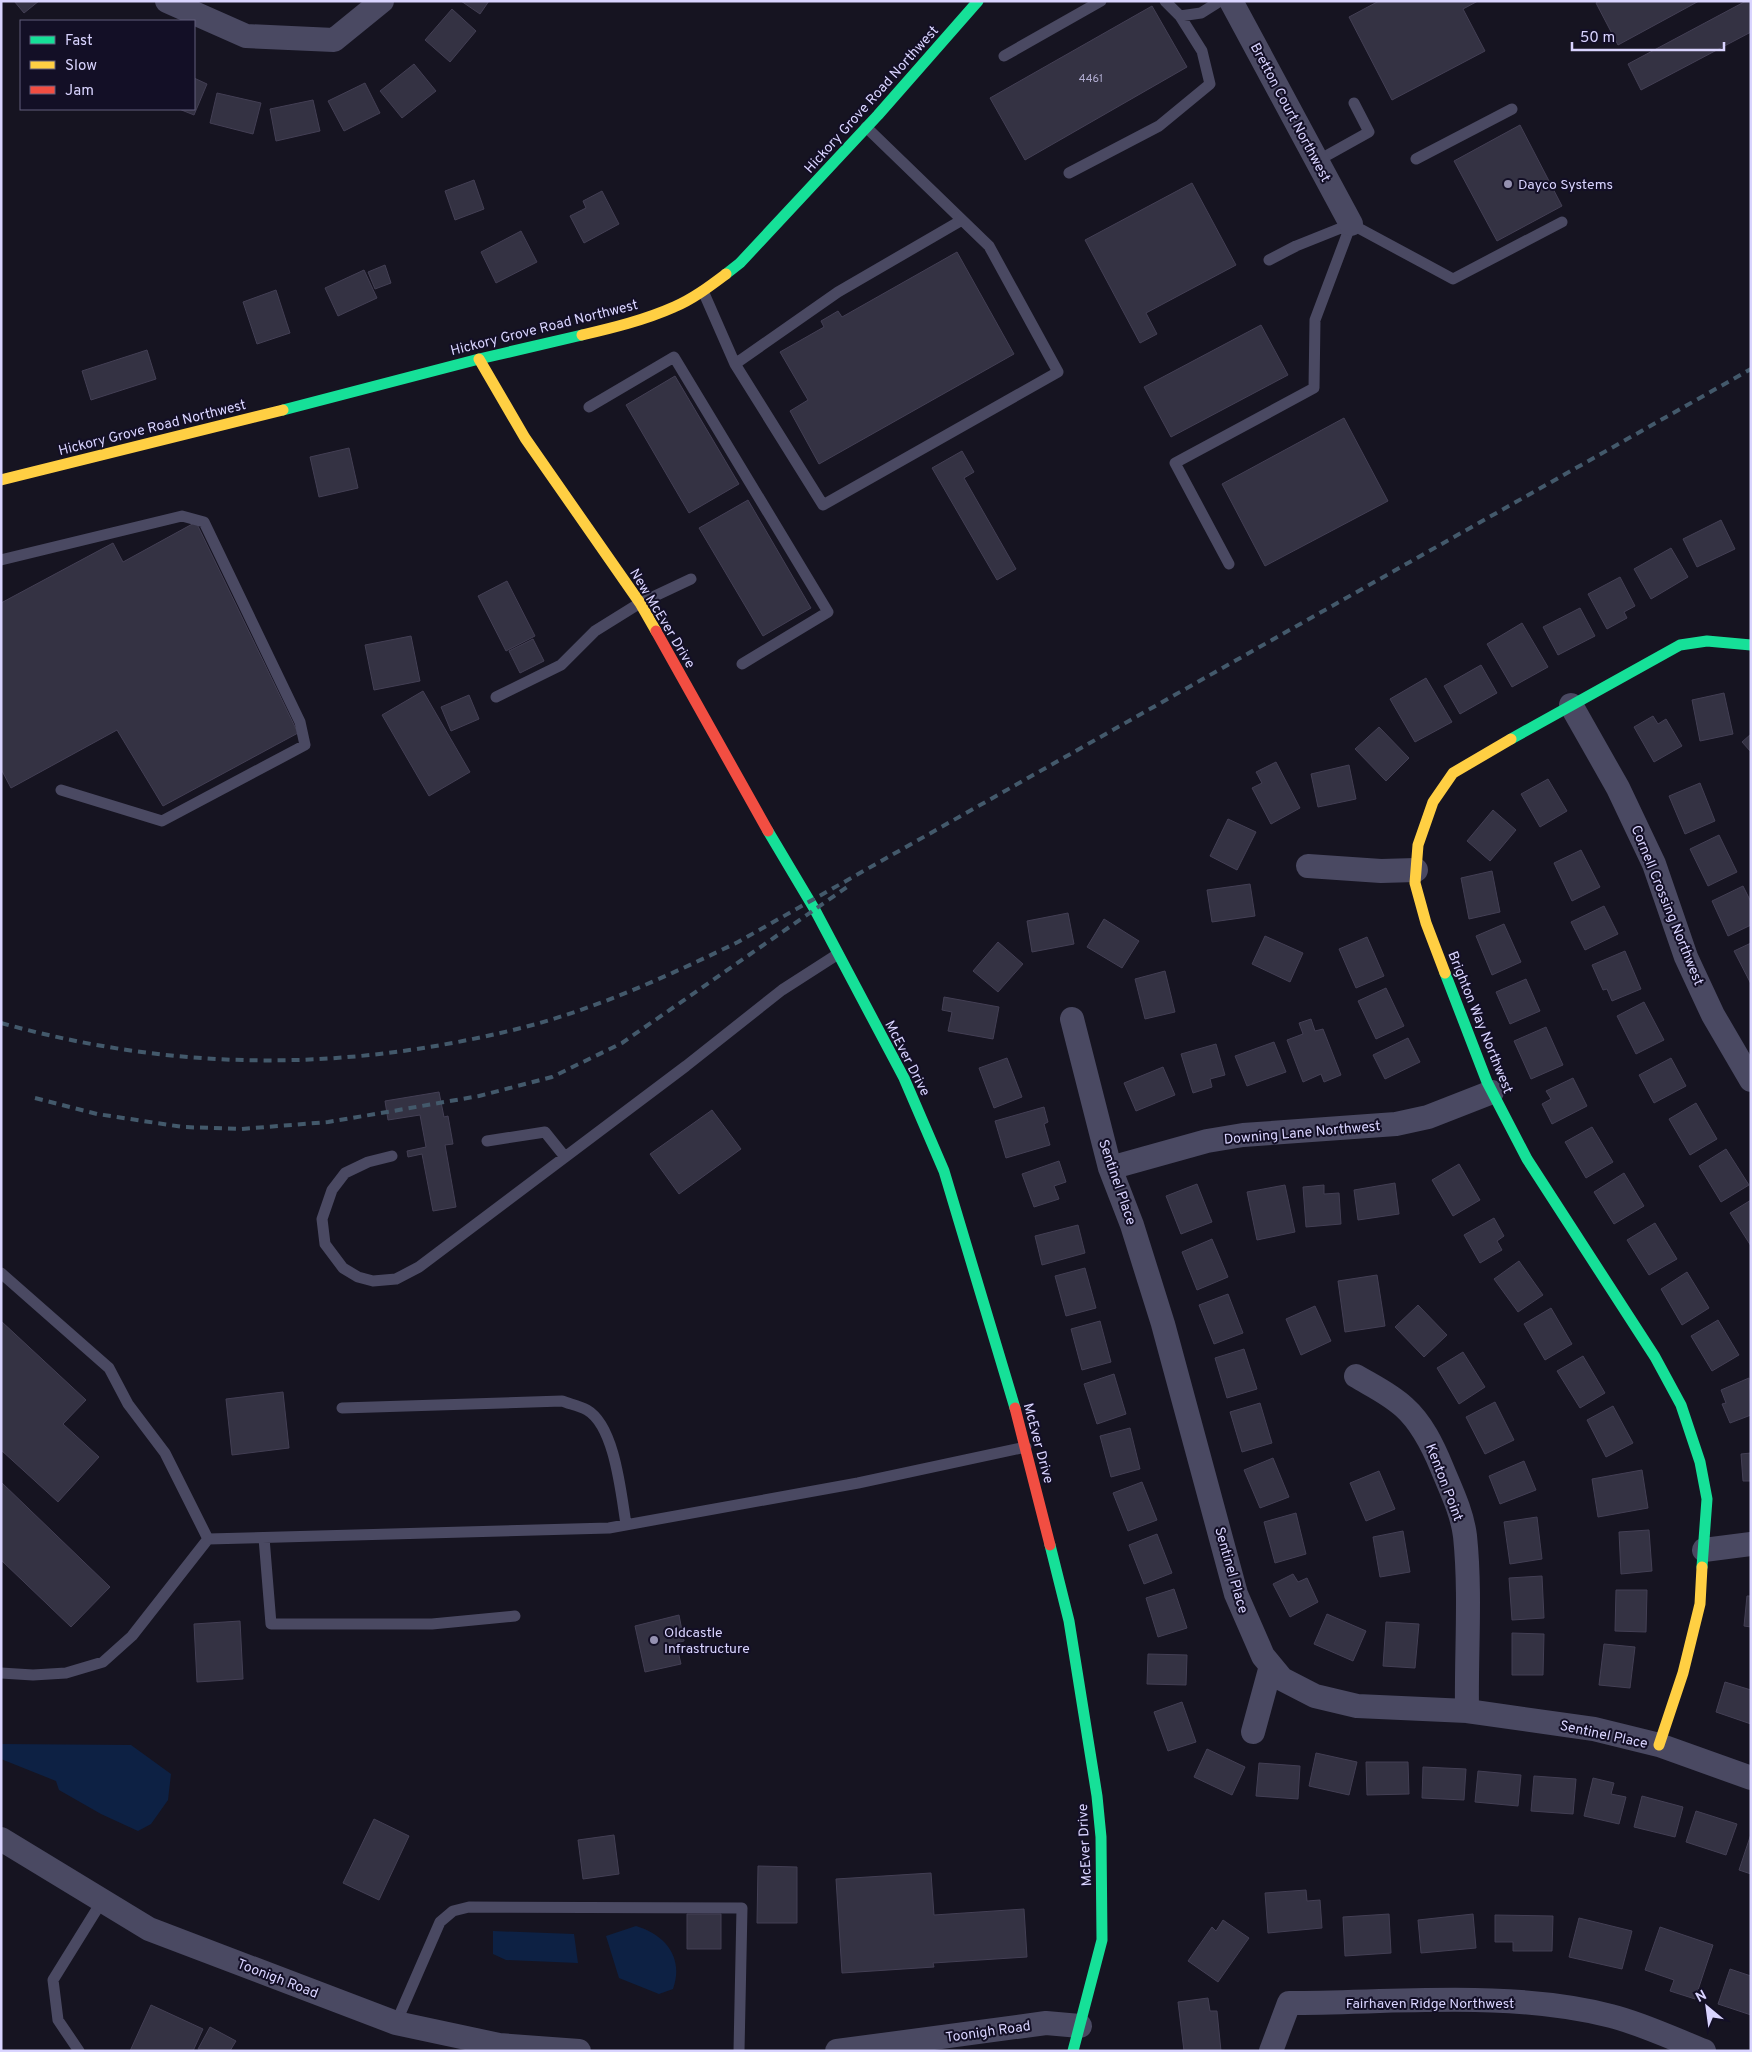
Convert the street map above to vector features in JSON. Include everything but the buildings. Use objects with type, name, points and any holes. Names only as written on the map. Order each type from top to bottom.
[{"type":"street","points":[[168,1],[246,36],[334,40],[382,1]]},
{"type":"street","name":"Hickory Grove Road Northwest","points":[[1,480],[309,404],[479,359],[609,329],[674,307],[704,290],[740,263],[866,128],[978,1]]},
{"type":"street","name":"Bretton Court Northwest","points":[[1231,1],[1352,224]]},
{"type":"street","name":"New McEver Drive","points":[[479,359],[525,438],[640,602],[756,811],[809,901]]},
{"type":"street","name":"Brighton Way Northwest","points":[[1659,1746],[1683,1673],[1700,1604],[1708,1499],[1700,1462],[1681,1405],[1640,1332],[1527,1159],[1492,1092],[1426,923],[1416,883],[1418,845],[1433,802],[1453,773],[1570,705],[1680,645],[1708,641],[1751,645]]},
{"type":"street","name":"Cornell Crossing Northwest","points":[[1570,705],[1618,788],[1654,864],[1686,957],[1713,1016],[1751,1080]]},
{"type":"street","points":[[1308,866],[1381,871],[1416,870]]},
{"type":"street","name":"McEver Drive","points":[[809,901],[904,1078],[944,1171],[1026,1447],[1069,1622],[1097,1796],[1100,1828],[1102,1940],[1073,2051]]},
{"type":"street","name":"Sentinel Place","points":[[1072,1020],[1110,1168],[1132,1225],[1163,1324],[1236,1594],[1263,1656],[1271,1666],[1282,1678],[1314,1696],[1357,1706],[1468,1711],[1594,1729],[1659,1746],[1751,1778]]},
{"type":"street","name":"Downing Lane Northwest","points":[[1110,1168],[1207,1141],[1225,1138],[1396,1124],[1428,1117],[1492,1092]]},
{"type":"street","name":"Kenton Point","points":[[1356,1376],[1390,1395],[1406,1408],[1419,1424],[1434,1448],[1457,1505],[1464,1535],[1468,1711]]},
{"type":"street","points":[[1704,1550],[1751,1544]]},
{"type":"street","points":[[1253,1732],[1271,1666]]},
{"type":"street","name":"Toonigh Road","points":[[1,1839],[149,1929],[396,2023],[499,2045],[543,2050],[579,2051]]},
{"type":"street","name":"Fairhaven Ridge Northwest","points":[[1271,2051],[1289,2003],[1475,2000],[1550,2005],[1612,2016],[1704,2051]]},
{"type":"street","name":"Toonigh Road","points":[[837,2051],[1046,2023],[1080,2026]]},
{"type":"lane","points":[[1004,56],[1101,1]]},
{"type":"lane","points":[[1069,173],[1159,126],[1210,84],[1202,51],[1180,16],[1166,1]]},
{"type":"lane","points":[[1180,16],[1202,13],[1220,1]]},
{"type":"lane","points":[[1317,160],[1369,132],[1354,103]]},
{"type":"lane","points":[[1416,159],[1512,109]]},
{"type":"lane","points":[[704,290],[735,364],[823,504],[1058,372],[990,246],[866,128]]},
{"type":"lane","points":[[735,364],[838,292],[962,220]]},
{"type":"lane","points":[[1352,224],[1453,279],[1562,222]]},
{"type":"lane","points":[[1269,260],[1296,246],[1352,224]]},
{"type":"lane","points":[[1229,564],[1175,463],[1314,388],[1315,320],[1352,224]]},
{"type":"lane","points":[[589,407],[674,357],[828,612],[742,664]]},
{"type":"lane","points":[[1,560],[182,516],[204,522],[300,722],[305,745],[162,821],[61,790]]},
{"type":"lane","points":[[496,697],[561,665],[595,631],[640,602],[691,579]]},
{"type":"lane","points":[[392,1156],[368,1162],[345,1173],[332,1190],[322,1219],[325,1244],[343,1268],[358,1277],[374,1281],[396,1279],[419,1267],[782,990],[838,954]]},
{"type":"lane","points":[[487,1141],[545,1132],[565,1157]]},
{"type":"lane","points":[[1,1273],[109,1368],[128,1404],[165,1453],[208,1539]]},
{"type":"lane","points":[[342,1408],[562,1401],[588,1410],[599,1420],[611,1442],[626,1524]]},
{"type":"lane","points":[[208,1539],[609,1528],[858,1483],[1026,1447]]},
{"type":"lane","points":[[264,1538],[271,1624],[432,1624],[515,1616]]},
{"type":"lane","points":[[1,1672],[33,1675],[66,1673],[102,1662],[132,1636],[208,1539]]},
{"type":"lane","points":[[79,2051],[58,2020],[53,1980],[102,1900]]},
{"type":"lane","points":[[396,2023],[440,1922],[453,1911],[468,1907],[742,1908],[739,2051]]},
{"type":"water","points":[[1,1744],[131,1745],[171,1774],[168,1800],[151,1824],[138,1831],[101,1814],[59,1790],[56,1781],[1,1759]]},
{"type":"water","points":[[636,1926],[656,1935],[670,1949],[676,1967],[673,1989],[659,1994],[619,1978],[606,1936]]},
{"type":"water","points":[[493,1931],[574,1934],[578,1963],[506,1960],[493,1954]]},
{"type":"railway","points":[[1,1023],[67,1039],[132,1051],[196,1058],[326,1059],[390,1053],[455,1042],[521,1028],[604,1001],[658,979],[738,942],[1751,369]]},
{"type":"railway","points":[[35,1098],[97,1114],[183,1127],[241,1129],[328,1122],[479,1096],[552,1077],[622,1043],[850,885]]},
{"type":"traffic: fast","points":[[726,274],[740,263],[878,115],[978,1]]},
{"type":"traffic: fast","points":[[283,410],[479,359],[582,335]]},
{"type":"traffic: fast","points":[[1511,739],[1680,645],[1707,641],[1751,645]]},
{"type":"traffic: fast","points":[[768,831],[815,910],[904,1078],[944,1171],[1015,1408]]},
{"type":"traffic: fast","points":[[1445,973],[1487,1082],[1527,1159],[1655,1357],[1681,1405],[1700,1462],[1707,1499],[1702,1567]]},
{"type":"traffic: fast","points":[[1050,1545],[1069,1621],[1097,1796],[1101,1837],[1102,1940],[1073,2051]]},
{"type":"traffic: slow","points":[[582,335],[663,312],[695,296],[726,274]]},
{"type":"traffic: slow","points":[[479,359],[525,438],[640,603],[656,631]]},
{"type":"traffic: slow","points":[[1,480],[283,410]]},
{"type":"traffic: slow","points":[[1445,973],[1426,923],[1415,883],[1418,845],[1433,802],[1453,773],[1511,739]]},
{"type":"traffic: slow","points":[[1659,1745],[1683,1673],[1700,1604],[1702,1567]]},
{"type":"traffic: jam","points":[[656,631],[768,831]]},
{"type":"traffic: jam","points":[[1015,1408],[1050,1545]]},
{"type":"place","name":"Dayco Systems","points":[[1508,184]]},
{"type":"place","name":"Oldcastle Infrastructure","points":[[654,1640]]}]
